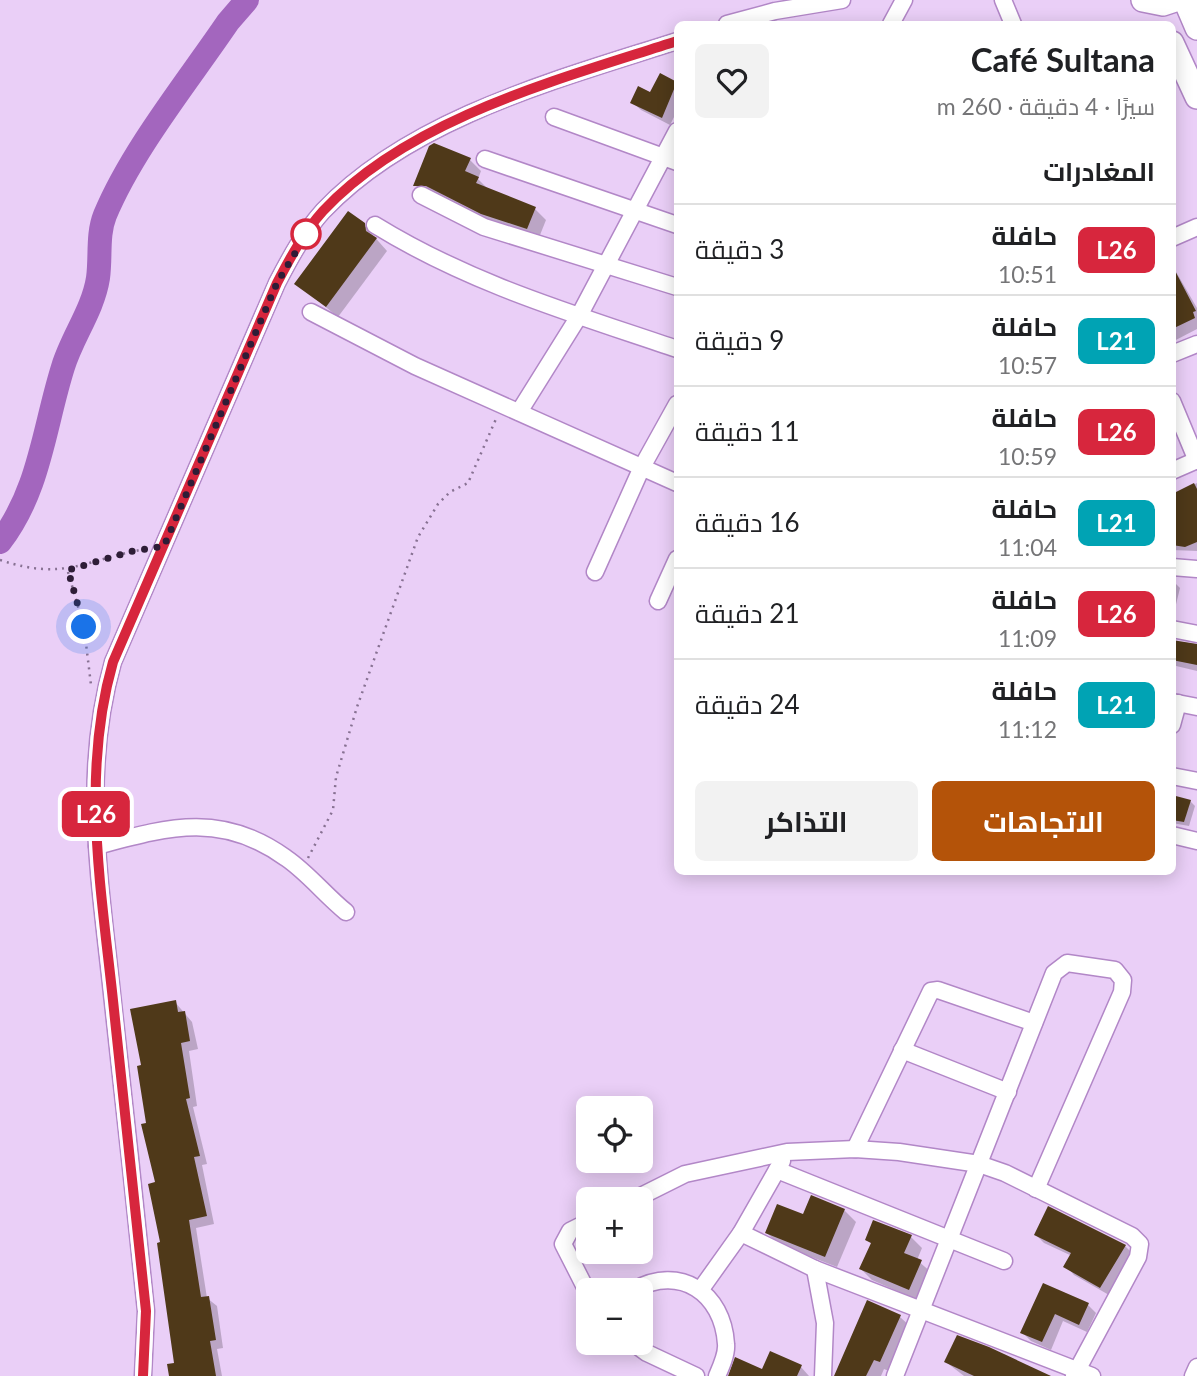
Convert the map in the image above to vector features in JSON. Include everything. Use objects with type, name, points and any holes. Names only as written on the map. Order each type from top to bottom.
[{"type":"highway","points":[[1147,2],[1163,4],[1175,0]]},
{"type":"highway","points":[[1185,0],[1197,28]]},
{"type":"highway","points":[[1147,2],[1161,21]]},
{"type":"highway","points":[[1176,52],[1197,97]]},
{"type":"street","points":[[738,21],[775,11],[842,0]]},
{"type":"street","points":[[893,21],[904,0]]},
{"type":"street","points":[[1003,0],[1012,21]]},
{"type":"street","points":[[154,1376],[146,1331],[97,846],[94,766],[103,699],[113,662],[277,283],[295,248],[323,211],[356,182],[435,130],[493,103],[674,42]]},
{"type":"street","points":[[519,412],[579,316],[635,211],[670,160],[554,117]]},
{"type":"street","points":[[485,159],[674,224]]},
{"type":"street","points":[[421,195],[484,227],[674,287]]},
{"type":"street","points":[[375,225],[425,256],[481,282],[674,348]]},
{"type":"street","points":[[1176,236],[1197,227]]},
{"type":"street","points":[[310,312],[415,366],[674,482]]},
{"type":"street","points":[[1176,352],[1197,344]]},
{"type":"street","points":[[595,572],[642,467],[674,409]]},
{"type":"street","points":[[1176,410],[1197,460],[1176,469]]},
{"type":"street","points":[[658,601],[674,566]]},
{"type":"street","points":[[1176,567],[1197,569]]},
{"type":"street","points":[[1176,630],[1197,634]]},
{"type":"street","points":[[1176,702],[1197,707]]},
{"type":"street","points":[[1176,777],[1197,781]]},
{"type":"street","points":[[97,846],[159,830],[217,827],[249,835],[301,870],[346,912]]},
{"type":"street","points":[[1176,836],[1197,841]]},
{"type":"street","points":[[895,1376],[951,1240],[1034,1023],[1059,967],[1067,963],[1115,970],[1120,974],[1122,992],[1036,1189]]},
{"type":"street","points":[[855,1149],[931,991],[938,990],[1034,1023]]},
{"type":"street","points":[[902,1050],[1009,1091]]},
{"type":"street","points":[[653,1190],[685,1174],[787,1152],[855,1149],[900,1152],[979,1164],[1005,1172],[1132,1236],[1140,1244],[1138,1257],[1081,1374],[923,1309],[815,1269],[741,1233]]},
{"type":"street","points":[[701,1289],[741,1233],[787,1152]]},
{"type":"street","points":[[777,1170],[1004,1261]]},
{"type":"street","points":[[576,1228],[570,1231],[564,1244],[581,1278]]},
{"type":"street","points":[[815,1269],[825,1324],[823,1376]]},
{"type":"street","points":[[653,1283],[665,1279],[701,1289],[718,1312],[727,1347],[717,1376]]},
{"type":"street","points":[[143,1376],[146,1331]]},
{"type":"street","points":[[651,1355],[696,1376]]},
{"type":"street","points":[[1193,1376],[1197,1367]]},
{"type":"path","points":[[301,870],[333,810],[336,777],[357,707],[418,537],[438,504],[450,492],[468,483],[502,404]]},
{"type":"path","points":[[0,560],[22,568],[68,570],[133,551],[164,546]]},
{"type":"path","points":[[68,570],[84,627],[92,690]]},
{"type":"building","points":[[660,73],[674,80],[674,89],[662,118],[630,103],[638,86],[650,92]]},
{"type":"building","points":[[434,143],[471,158],[465,171],[479,177],[476,183],[536,207],[527,229],[481,214],[426,186],[413,186],[429,146]]},
{"type":"building","points":[[348,211],[365,223],[366,231],[377,238],[326,307],[294,284]]},
{"type":"building","points":[[1176,273],[1196,311],[1193,312],[1195,318],[1176,327]]},
{"type":"building","points":[[1194,483],[1197,489],[1197,542],[1185,547],[1176,546],[1176,492]]},
{"type":"building","points":[[1176,641],[1197,644],[1197,665],[1176,661]]},
{"type":"building","points":[[1176,796],[1191,800],[1184,822],[1176,821]]},
{"type":"building","points":[[176,1000],[178,1012],[185,1011],[190,1041],[181,1043],[190,1098],[186,1099],[200,1156],[194,1157],[207,1216],[189,1220],[201,1297],[209,1296],[216,1340],[210,1341],[216,1376],[169,1376],[167,1364],[174,1363],[157,1243],[160,1242],[148,1184],[155,1182],[141,1124],[146,1123],[137,1066],[141,1065],[130,1009]]},
{"type":"building","points":[[811,1195],[845,1209],[825,1257],[765,1233],[777,1204],[803,1214]]},
{"type":"building","points":[[1048,1206],[1126,1245],[1100,1288],[1063,1267],[1071,1253],[1034,1235]]},
{"type":"building","points":[[873,1220],[912,1235],[904,1253],[922,1260],[909,1290],[859,1269],[871,1243],[865,1240]]},
{"type":"building","points":[[1043,1283],[1089,1303],[1079,1325],[1055,1314],[1042,1342],[1020,1333]]},
{"type":"building","points":[[867,1300],[901,1315],[880,1362],[874,1360],[866,1376],[834,1376]]},
{"type":"building","points":[[957,1335],[1051,1376],[974,1376],[944,1362]]},
{"type":"building","points":[[770,1351],[802,1365],[797,1376],[728,1376],[735,1357],[762,1369]]},
{"type":"waterway","points":[[0,542],[33,480],[63,367],[95,290],[101,230],[116,190],[162,116],[228,22],[247,0]]},
{"type":"bus line","name":"L26","points":[[143,1376],[146,1311],[97,846],[94,766],[103,699],[113,662],[277,283],[295,248],[323,211],[356,182],[435,130],[493,103],[674,42]]},
{"type":"route","points":[[84,627],[68,570],[133,551],[164,546],[277,283],[295,248],[309,230],[306,234]]}]
